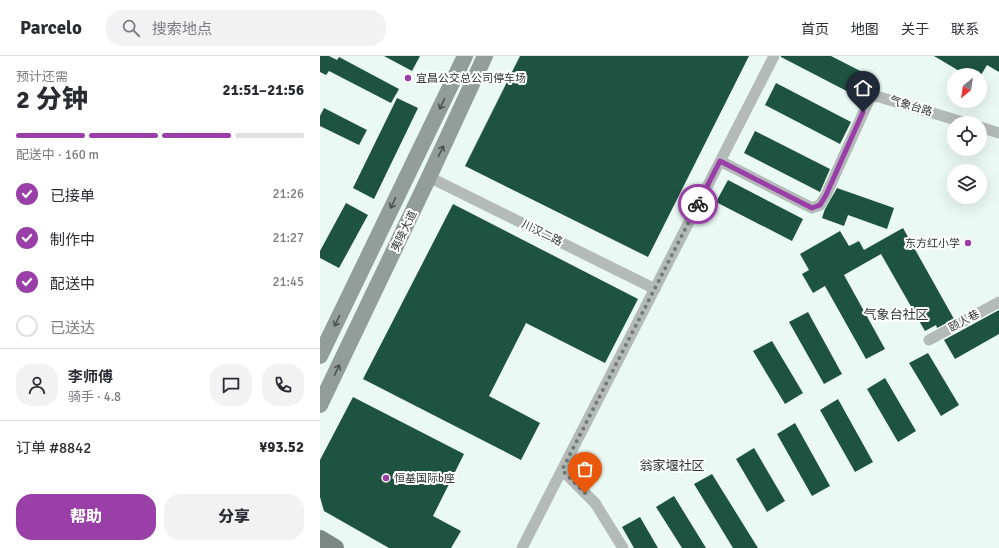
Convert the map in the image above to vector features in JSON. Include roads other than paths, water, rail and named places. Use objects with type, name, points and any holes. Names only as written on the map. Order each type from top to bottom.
[{"type":"main road","name":"夷陵大道","points":[[320,356],[465,56]]},
{"type":"main road","name":"夷陵大道","points":[[320,405],[486,56]]},
{"type":"main road","points":[[320,539],[335,548]]},
{"type":"street","points":[[522,548],[774,56]]},
{"type":"street","name":"气象台路","points":[[720,161],[812,208],[820,205],[826,195],[870,98],[876,96],[947,117]]},
{"type":"street","points":[[987,129],[999,133]]},
{"type":"street","name":"川汉二路","points":[[429,178],[655,289]]},
{"type":"street","name":"颐人巷","points":[[930,340],[999,302]]},
{"type":"street","points":[[562,470],[596,503],[623,548]]},
{"type":"place","name":"宜昌公交总公司停车场","points":[[408,78]]},
{"type":"place","name":"东方红小学","points":[[968,243]]},
{"type":"place","name":"恒基国际b座","points":[[386,478]]},
{"type":"district","name":"气象台社区","points":[[896,315]]},
{"type":"district","name":"翁家堰社区","points":[[672,466]]}]
